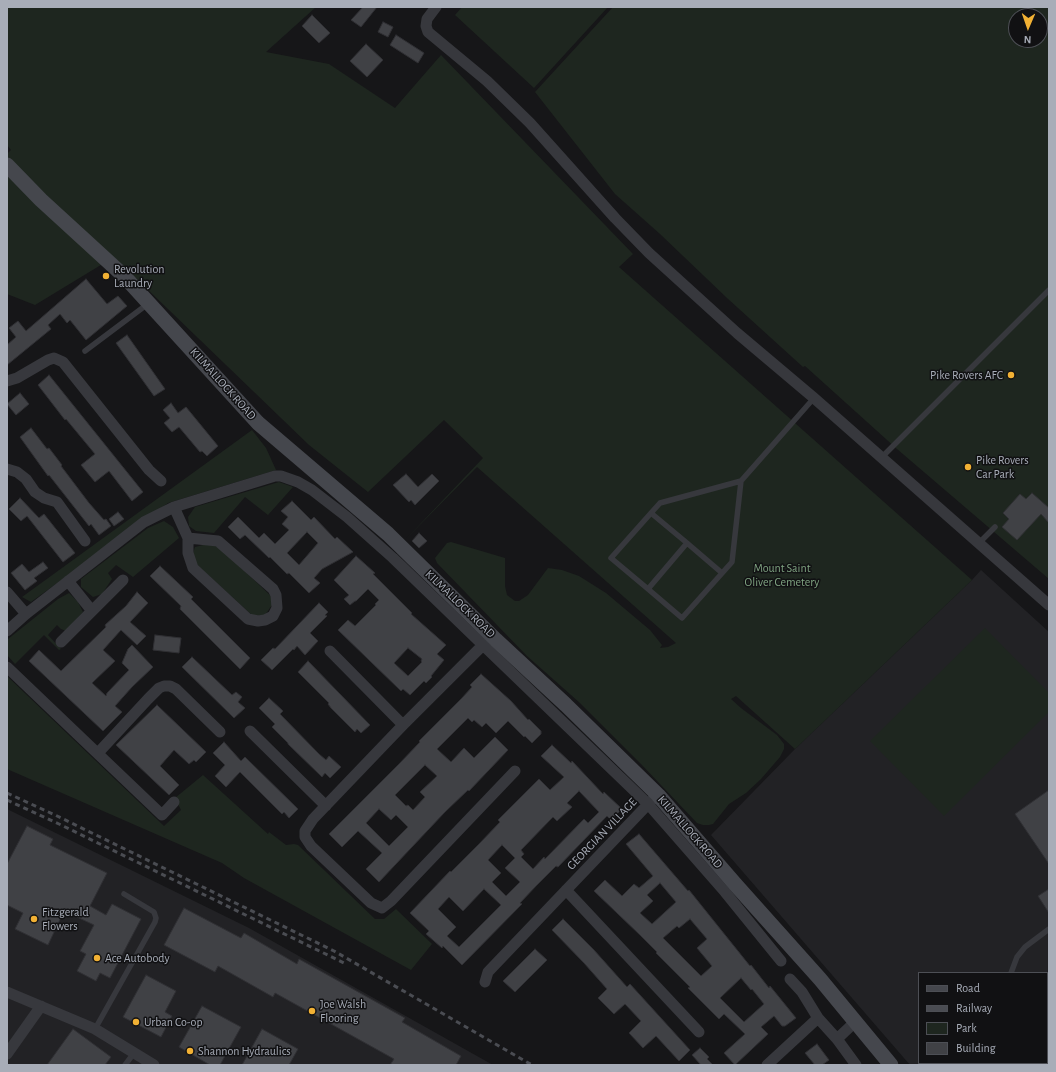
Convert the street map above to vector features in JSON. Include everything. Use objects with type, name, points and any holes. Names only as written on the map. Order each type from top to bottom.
[{"type":"main road","name":"KILMALLOCK ROAD","points":[[7,165],[42,200],[124,276],[258,423],[368,516],[433,587],[496,640],[578,726],[653,799],[730,888],[820,980],[891,1065]]},
{"type":"street","points":[[436,7],[427,19],[426,26],[428,32],[487,81],[530,123],[615,218],[649,252],[737,333],[814,398],[1049,605]]},
{"type":"street","points":[[7,381],[17,378],[48,360],[54,358],[62,362],[149,470],[161,481]]},
{"type":"street","points":[[7,470],[17,472],[26,479],[35,492],[44,498],[57,502],[85,541]]},
{"type":"street","points":[[7,631],[26,614],[144,522],[174,507],[268,477],[281,476],[298,482],[312,490],[433,587],[483,645],[578,726]]},
{"type":"street","points":[[174,507],[188,538],[188,553],[193,568],[248,619],[258,621],[265,620],[273,616],[277,608],[276,595],[273,589],[218,541],[188,538]]},
{"type":"street","points":[[61,642],[123,580]]},
{"type":"street","points":[[68,581],[92,611]]},
{"type":"street","points":[[7,592],[26,614]]},
{"type":"street","points":[[483,645],[403,725],[313,819],[305,831],[305,837],[311,846],[371,904],[382,908],[390,903],[515,771]]},
{"type":"street","points":[[330,651],[403,725]]},
{"type":"street","points":[[7,667],[162,815],[174,802]]},
{"type":"street","points":[[98,753],[148,699],[159,688],[164,686],[170,686],[176,689],[220,732]]},
{"type":"street","points":[[250,731],[326,806]]},
{"type":"street","name":"GEORGIAN VILLAGE","points":[[485,982],[488,972],[653,799]]},
{"type":"street","points":[[730,888],[781,961]]},
{"type":"street","points":[[566,890],[699,1032]]},
{"type":"street","points":[[790,980],[802,992],[818,1018],[837,1039],[856,1065]]},
{"type":"street","points":[[7,992],[95,1029],[154,1065]]},
{"type":"street","points":[[7,1054],[41,1006]]},
{"type":"street","points":[[767,1065],[818,1018]]},
{"type":"street","points":[[837,1039],[855,1022]]},
{"type":"lane","points":[[881,458],[1049,290]]},
{"type":"lane","points":[[85,351],[149,303]]},
{"type":"lane","points":[[741,481],[732,562],[682,618],[611,558],[660,503],[741,481],[814,398]]},
{"type":"lane","points":[[651,513],[722,573]]},
{"type":"lane","points":[[979,543],[995,527]]},
{"type":"lane","points":[[648,589],[687,544]]},
{"type":"lane","points":[[95,1029],[156,918],[154,912],[124,894]]},
{"type":"lane","points":[[1011,972],[1017,957],[1025,947],[1049,929]]},
{"type":"lane","points":[[124,1065],[134,1053]]},
{"type":"shaded area","points":[[981,570],[1049,632],[1049,1065],[910,1065],[711,835],[795,749]]},
{"type":"shaded area","points":[[7,809],[249,928],[493,1065],[7,1065]]},
{"type":"green space","name":"Mount Saint Oliver Cemetery","points":[[7,7],[316,7],[266,52],[329,64],[395,108],[441,55],[633,254],[619,267],[972,580],[795,749],[736,696],[731,699],[777,735],[784,744],[784,749],[780,757],[761,779],[746,793],[729,804],[713,824],[703,825],[697,823],[580,703],[527,656],[437,563],[435,558],[447,543],[451,542],[505,558],[505,586],[507,595],[515,601],[519,601],[528,595],[548,568],[562,570],[579,576],[606,593],[650,630],[662,645],[660,648],[668,647],[676,643],[477,467],[405,540],[483,458],[444,420],[368,492],[309,445],[114,257],[35,305],[7,294],[7,154],[11,150],[7,145]]},
{"type":"green space","points":[[462,7],[608,7],[534,88],[455,15]]},
{"type":"green space","points":[[613,7],[1049,7],[1049,579],[897,449],[805,366],[803,367],[615,194],[535,92]]},
{"type":"green space","points":[[252,430],[266,448],[276,470],[168,503],[31,602],[22,597]]},
{"type":"green space","points":[[279,482],[293,487],[268,515],[245,497],[214,533],[196,531],[189,526],[188,517],[195,507]]},
{"type":"green space","points":[[164,521],[173,527],[179,538],[133,577],[116,565],[108,573],[112,579],[102,594],[93,597],[81,587],[81,579],[148,528]]},
{"type":"green space","points":[[207,544],[217,545],[272,597],[272,605],[265,615],[253,616],[195,563],[193,553],[195,547]]},
{"type":"green space","points":[[69,593],[78,602],[83,612],[66,631],[57,625],[48,635],[61,649],[59,650],[44,635],[15,664],[7,655],[8,639],[58,599]]},
{"type":"green space","points":[[985,628],[1049,693],[1049,712],[944,816],[870,741]]},
{"type":"green space","points":[[7,676],[164,826],[181,810],[175,798],[203,775],[268,834],[269,832],[286,845],[298,845],[375,919],[384,919],[396,909],[432,944],[411,970],[244,878],[222,863],[7,769]]},
{"type":"building","points":[[363,7],[377,7],[361,27],[351,20]]},
{"type":"building","points":[[312,15],[330,33],[319,43],[302,26]]},
{"type":"building","points":[[383,22],[393,27],[388,37],[378,32]]},
{"type":"building","points":[[396,35],[424,53],[418,63],[390,45]]},
{"type":"building","points":[[366,44],[383,60],[367,77],[350,61]]},
{"type":"building","points":[[86,279],[107,304],[118,296],[127,306],[86,340],[70,320],[67,323],[60,314],[48,325],[51,329],[7,365],[7,345],[16,337],[9,328],[18,321],[26,331]]},
{"type":"building","points":[[127,335],[165,389],[154,396],[116,343]]},
{"type":"building","points":[[49,375],[143,492],[132,501],[109,471],[95,482],[81,465],[95,454],[66,419],[65,420],[38,385]]},
{"type":"building","points":[[20,393],[29,404],[16,415],[7,404]]},
{"type":"building","points":[[171,403],[178,413],[186,407],[218,446],[207,456],[202,451],[200,452],[179,427],[172,432],[164,423],[170,418],[163,410]]},
{"type":"building","points":[[31,428],[47,449],[49,448],[89,503],[104,520],[106,519],[111,526],[99,535],[91,524],[89,526],[49,475],[48,476],[20,437]]},
{"type":"building","points":[[406,474],[418,487],[432,474],[439,481],[415,505],[411,500],[409,502],[393,485]]},
{"type":"building","points":[[1032,493],[1049,508],[1049,523],[1041,514],[1017,540],[1002,527],[1009,519],[1003,513],[1020,494],[1026,499]]},
{"type":"building","points":[[20,498],[39,518],[44,514],[75,553],[63,562],[27,516],[21,521],[9,509]]},
{"type":"building","points":[[292,501],[311,520],[314,517],[335,539],[337,537],[353,552],[322,569],[314,578],[320,583],[309,593],[289,573],[287,574],[245,535],[240,539],[228,527],[238,517],[259,538],[264,533],[275,544],[289,530],[282,524],[288,517],[281,511]],"holes":[[[307,532],[318,543],[299,565],[287,553]]]},
{"type":"building","points":[[118,512],[124,519],[114,526],[109,519]]},
{"type":"building","points":[[419,533],[427,541],[419,548],[412,541]]},
{"type":"building","points":[[356,556],[375,573],[373,574],[412,613],[411,614],[446,645],[437,654],[444,660],[426,683],[424,681],[410,695],[403,689],[401,691],[338,630],[348,620],[355,626],[379,600],[368,589],[350,605],[344,599],[349,595],[334,580]],"holes":[[[408,648],[422,659],[422,662],[408,676],[394,663]]]},
{"type":"building","points":[[43,562],[48,568],[34,578],[37,581],[25,590],[11,573],[22,564],[29,572]]},
{"type":"building","points":[[160,566],[193,597],[191,599],[250,658],[240,669],[180,609],[181,606],[150,576]]},
{"type":"building","points":[[137,592],[148,603],[130,622],[146,636],[137,645],[121,630],[103,650],[115,661],[92,683],[106,696],[107,693],[129,670],[122,663],[128,649],[132,645],[153,667],[115,706],[122,712],[103,731],[29,661],[39,650],[61,671],[106,627],[105,625],[126,606]]},
{"type":"building","points":[[319,603],[328,612],[325,615],[327,616],[310,633],[318,641],[305,655],[297,646],[272,670],[261,660],[273,648],[275,649]]},
{"type":"building","points":[[155,635],[181,638],[179,653],[153,650]]},
{"type":"building","points":[[192,657],[232,695],[236,692],[242,697],[238,702],[245,708],[234,718],[182,667]]},
{"type":"building","points":[[308,661],[370,725],[361,733],[357,729],[355,732],[298,672]]},
{"type":"building","points":[[481,674],[541,731],[541,734],[532,743],[508,721],[496,733],[486,723],[482,727],[474,720],[472,722],[468,718],[437,749],[451,762],[464,748],[474,758],[495,737],[508,750],[469,791],[468,790],[445,812],[379,882],[366,869],[382,853],[358,831],[342,847],[329,834],[461,699],[472,687],[470,685]],"holes":[[[425,765],[437,776],[420,792],[425,797],[413,810],[408,805],[406,806],[395,795]],[[379,809],[391,820],[396,815],[408,827],[389,846],[366,823]]]},
{"type":"building","points":[[269,698],[283,711],[280,714],[319,754],[326,760],[329,756],[341,767],[330,778],[325,773],[322,777],[272,727],[275,724],[259,708]]},
{"type":"building","points":[[157,705],[206,752],[196,762],[194,760],[189,764],[174,750],[160,766],[179,785],[169,795],[116,745]]},
{"type":"building","points":[[224,742],[241,761],[245,757],[298,809],[289,818],[284,812],[282,814],[240,772],[226,787],[215,776],[225,765],[213,753]]},
{"type":"building","points":[[552,745],[571,763],[572,761],[603,794],[604,792],[622,809],[611,820],[607,816],[558,867],[556,866],[537,885],[520,903],[522,904],[462,965],[443,946],[442,948],[426,934],[429,931],[410,913],[450,871],[451,872],[478,845],[500,822],[498,820],[539,779],[550,790],[564,777],[541,756]],"holes":[[[579,791],[599,812],[588,823],[584,819],[545,859],[544,857],[533,869],[521,857],[524,854],[521,850],[553,817],[557,821],[572,807],[567,803]],[[502,845],[515,858],[505,868],[520,882],[506,896],[492,882],[501,873],[488,860]],[[484,889],[501,905],[459,947],[447,936],[456,927],[438,909],[449,897],[463,911]]]},
{"type":"building","points":[[1049,790],[1049,864],[1015,814]]},
{"type":"building","points":[[27,826],[53,839],[50,845],[107,873],[90,906],[106,915],[112,904],[141,919],[110,978],[100,973],[96,981],[77,971],[86,954],[80,951],[94,925],[64,911],[48,945],[15,929],[23,913],[7,905],[7,864]]},
{"type":"building","points":[[639,834],[688,891],[689,890],[750,966],[751,965],[769,988],[770,986],[796,1018],[785,1026],[782,1026],[774,1016],[761,1027],[768,1034],[735,1065],[724,1053],[745,1034],[724,1014],[719,1019],[688,988],[690,987],[656,953],[657,952],[594,891],[605,880],[622,896],[634,884],[639,888],[653,876],[626,844]],"holes":[[[660,883],[676,902],[652,924],[640,913],[653,901],[647,895]],[[690,919],[707,939],[697,948],[712,966],[701,976],[663,938],[677,926],[679,928]],[[741,978],[764,1004],[744,1022],[720,998]]]},
{"type":"building","points":[[1049,889],[1049,913],[1038,896]]},
{"type":"building","points":[[184,908],[241,938],[244,933],[297,964],[299,959],[405,1018],[402,1022],[461,1056],[456,1065],[390,1065],[394,1059],[275,993],[273,997],[218,966],[215,972],[164,945]]},
{"type":"building","points":[[563,919],[594,950],[627,987],[630,984],[690,1050],[679,1061],[656,1036],[643,1048],[629,1033],[641,1021],[625,1004],[614,1014],[598,998],[607,989],[552,930]]},
{"type":"building","points":[[535,949],[547,960],[515,992],[503,981]]},
{"type":"building","points":[[146,975],[176,991],[165,1012],[172,1016],[161,1037],[123,1017]]},
{"type":"building","points":[[202,1006],[241,1027],[220,1065],[210,1065],[179,1047]]},
{"type":"building","points":[[73,1029],[111,1057],[105,1065],[47,1065]]},
{"type":"building","points":[[262,1029],[298,1049],[289,1065],[242,1065]]},
{"type":"building","points":[[817,1044],[829,1060],[822,1065],[815,1065],[805,1053]]},
{"type":"building","points":[[700,1048],[709,1057],[707,1059],[713,1065],[701,1065],[692,1055]]},
{"type":"railway","points":[[7,793],[334,951],[532,1065]]},
{"type":"railway","points":[[7,800],[344,963]]},
{"type":"place","name":"Revolution Laundry","points":[[106,276]]},
{"type":"place","name":"Pike Rovers AFC","points":[[1011,375]]},
{"type":"place","name":"Pike Rovers Car Park","points":[[968,467]]},
{"type":"place","name":"Fitzgerald Flowers","points":[[34,919]]},
{"type":"place","name":"Ace Autobody","points":[[97,958]]},
{"type":"place","name":"Joe Walsh Flooring","points":[[312,1011]]},
{"type":"place","name":"Urban Co-op","points":[[136,1022]]},
{"type":"place","name":"Shannon Hydraulics","points":[[190,1051]]}]
